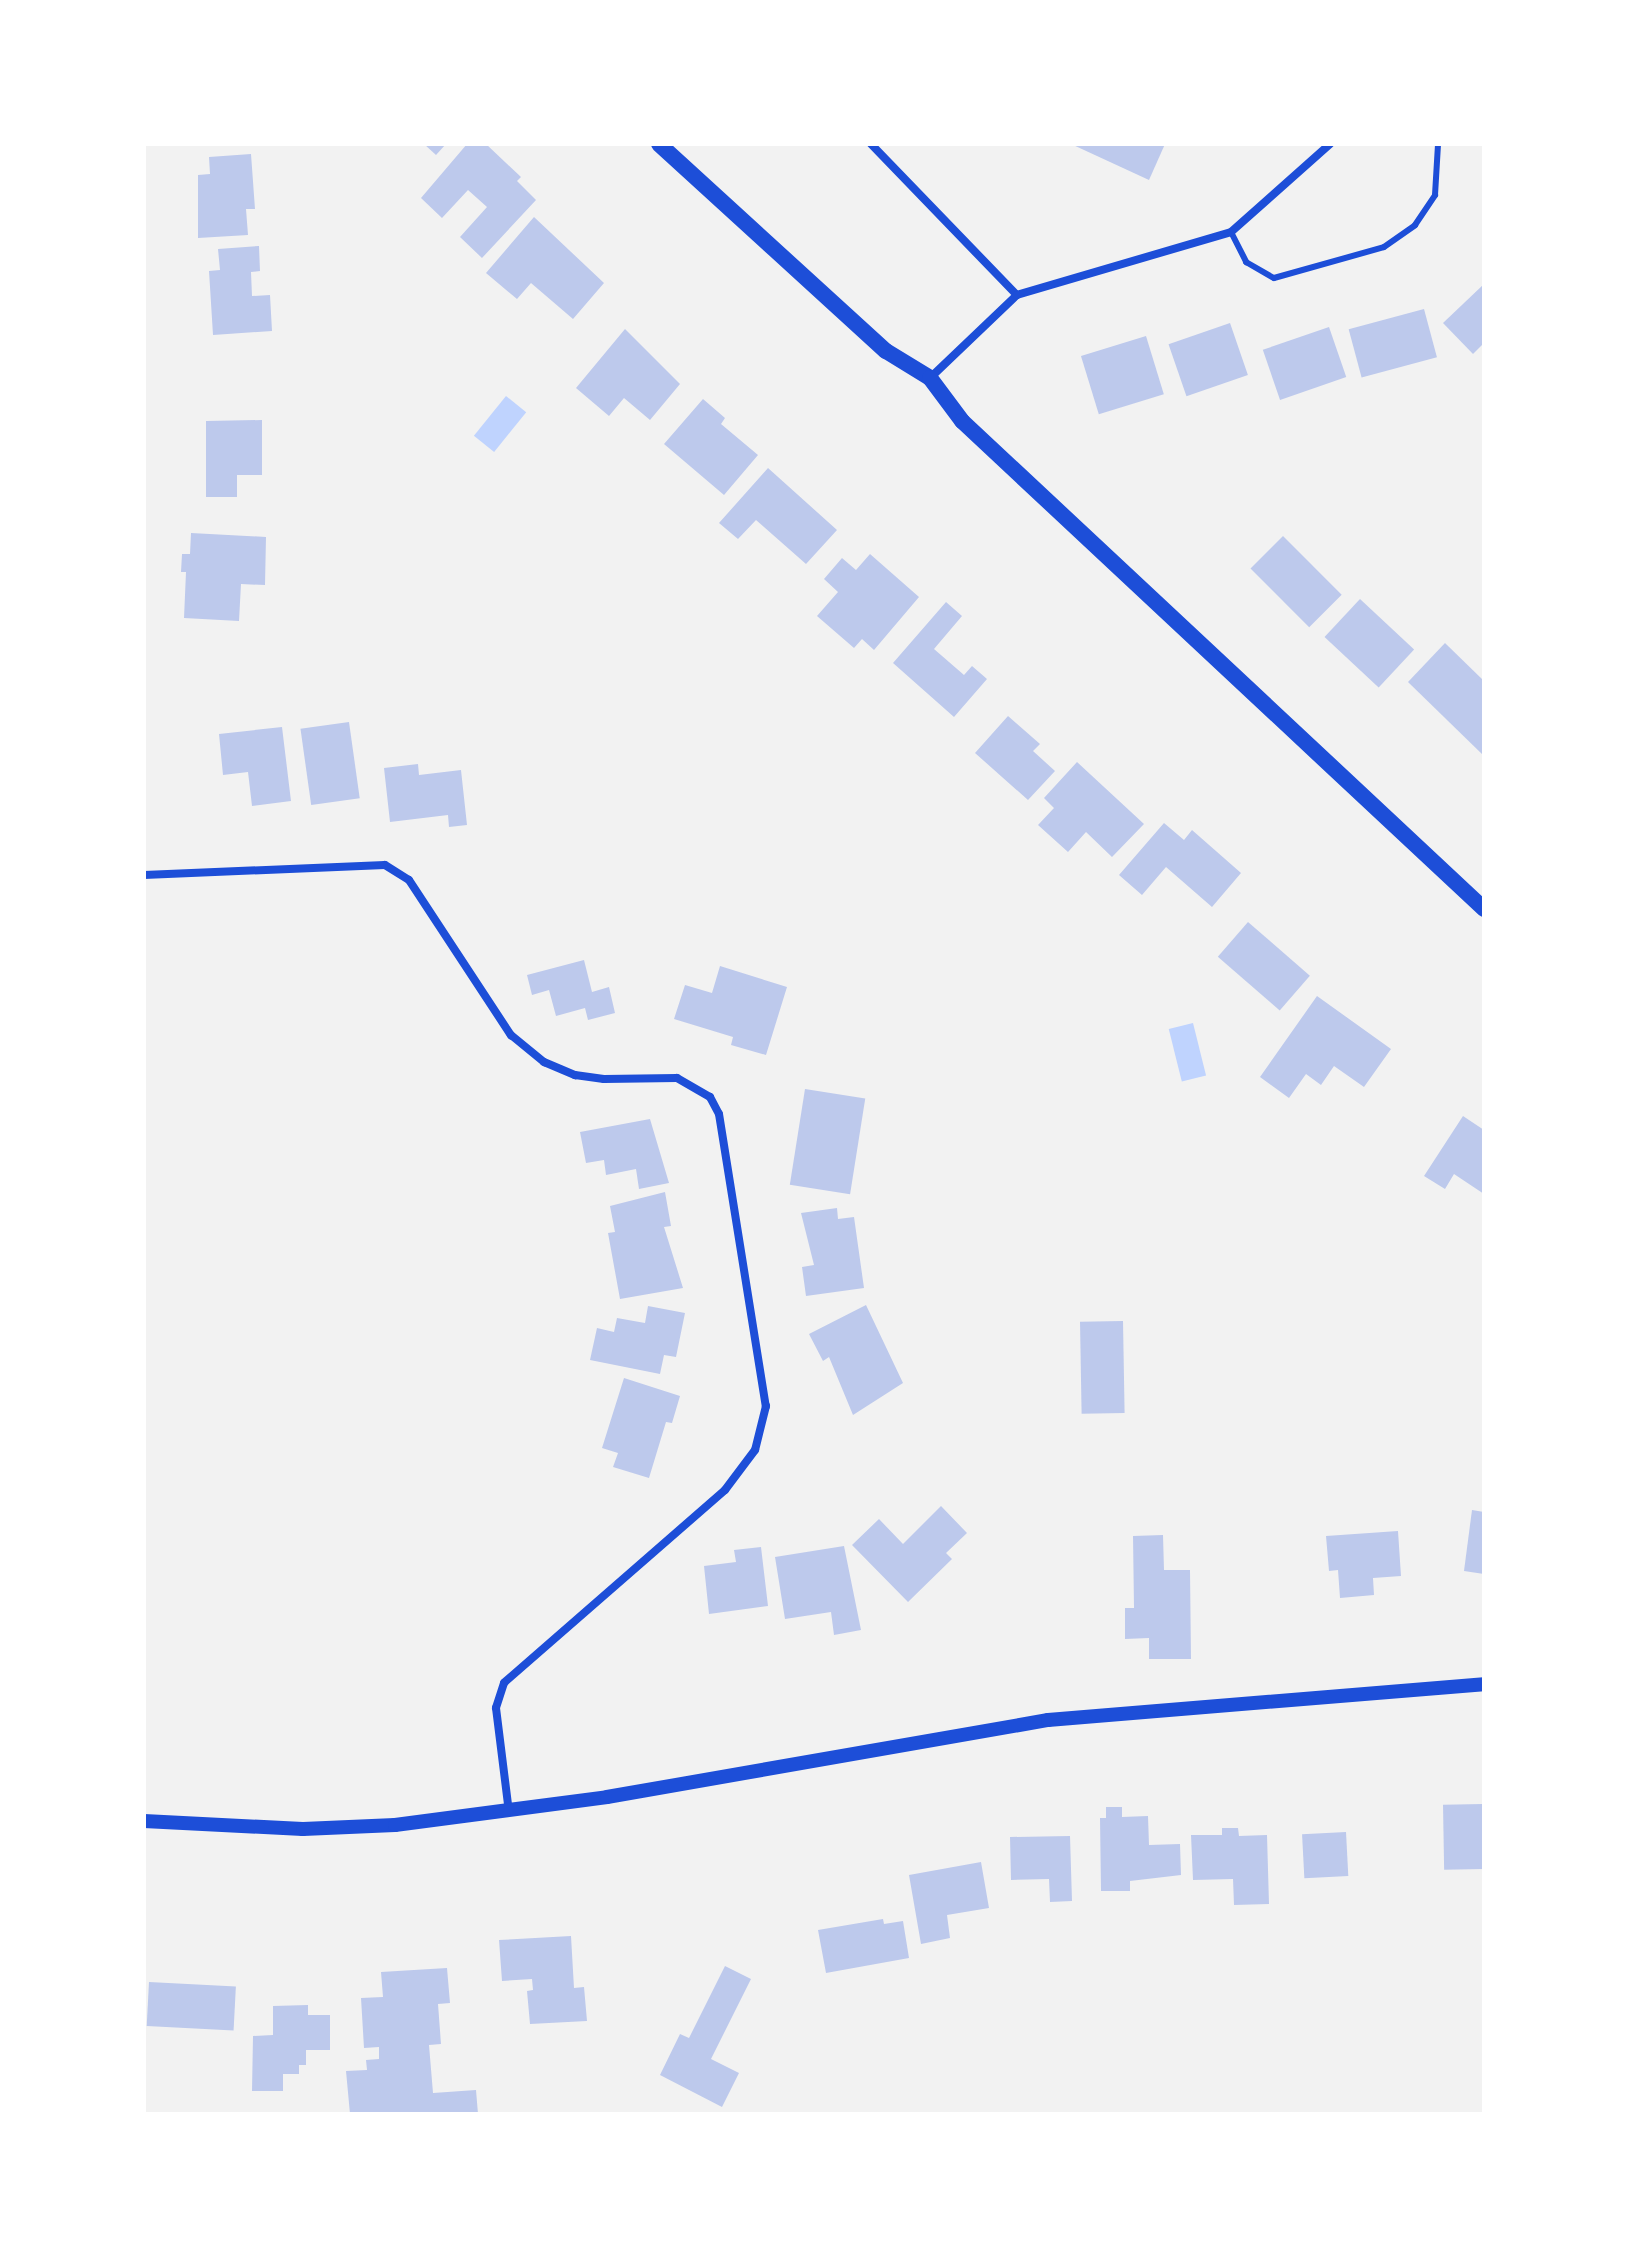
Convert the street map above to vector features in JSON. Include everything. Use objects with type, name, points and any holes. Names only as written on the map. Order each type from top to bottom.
[{"type":"main road","points":[[659,144],[886,351],[930,378],[962,421],[1484,909]]},
{"type":"street","points":[[871,144],[1017,295]]},
{"type":"street","points":[[930,378],[1017,295],[1231,232],[1330,144]]},
{"type":"street","points":[[144,875],[385,865],[409,880],[511,1035],[544,1062],[604,1079],[677,1078],[710,1097],[719,1114],[766,1406],[755,1450],[725,1490],[504,1683],[496,1708],[509,1813]]},
{"type":"street","points":[[144,1821],[303,1829],[509,1813],[1048,1720],[1484,1684]]},
{"type":"lane","points":[[1231,232],[1246,262],[1274,278],[1384,247],[1415,225],[1435,195],[1438,144]]},
{"type":"water","points":[[506,396],[526,412],[494,452],[474,436]]},
{"type":"water","points":[[1193,1023],[1206,1075],[1182,1081],[1169,1029]]},
{"type":"building","points":[[424,144],[446,144],[436,155]]},
{"type":"building","points":[[467,144],[486,144],[521,177],[517,181],[536,200],[482,258],[460,237],[487,207],[468,190],[442,218],[421,198]]},
{"type":"building","points":[[1071,144],[1165,144],[1149,180]]},
{"type":"building","points":[[251,154],[255,209],[246,209],[248,235],[198,238],[198,175],[210,174],[209,157]]},
{"type":"building","points":[[534,217],[604,283],[573,319],[531,283],[517,299],[486,273]]},
{"type":"building","points":[[259,246],[260,271],[251,272],[252,296],[270,295],[272,331],[213,335],[209,271],[220,270],[218,249]]},
{"type":"building","points":[[1484,284],[1484,343],[1473,354],[1443,323]]},
{"type":"building","points":[[1424,309],[1437,357],[1362,377],[1349,329]]},
{"type":"building","points":[[1230,323],[1248,375],[1186,396],[1169,344]]},
{"type":"building","points":[[1329,327],[1346,377],[1280,400],[1263,350]]},
{"type":"building","points":[[625,329],[680,384],[650,420],[624,398],[609,416],[576,388]]},
{"type":"building","points":[[1146,336],[1164,394],[1099,414],[1081,356]]},
{"type":"building","points":[[703,399],[725,418],[721,424],[758,455],[724,495],[664,444]]},
{"type":"building","points":[[262,420],[262,475],[237,475],[237,497],[206,497],[206,421]]},
{"type":"building","points":[[768,468],[837,530],[806,564],[756,520],[738,539],[719,523]]},
{"type":"building","points":[[191,533],[266,537],[265,585],[241,584],[239,621],[184,618],[186,572],[181,572],[182,554],[190,554]]},
{"type":"building","points":[[1283,536],[1342,595],[1309,627],[1250,569]]},
{"type":"building","points":[[870,554],[919,597],[874,650],[862,639],[854,648],[817,616],[838,592],[824,579],[842,558],[856,570]]},
{"type":"building","points":[[1360,599],[1414,649],[1379,687],[1325,637]]},
{"type":"building","points":[[946,602],[962,616],[934,649],[964,675],[972,666],[987,679],[954,717],[893,663]]},
{"type":"building","points":[[1445,643],[1484,681],[1484,756],[1408,682]]},
{"type":"building","points":[[1008,716],[1040,744],[1033,751],[1055,771],[1028,800],[975,753]]},
{"type":"building","points":[[349,722],[360,798],[311,805],[300,729]]},
{"type":"building","points":[[282,727],[291,801],[252,806],[248,772],[223,775],[219,734]]},
{"type":"building","points":[[1077,762],[1144,824],[1112,857],[1086,832],[1068,852],[1038,825],[1054,808],[1044,798]]},
{"type":"building","points":[[418,764],[419,775],[461,770],[467,825],[449,827],[448,815],[390,822],[384,768]]},
{"type":"building","points":[[1164,823],[1184,840],[1192,830],[1241,873],[1212,907],[1166,867],[1142,895],[1119,875]]},
{"type":"building","points":[[1248,922],[1310,976],[1280,1011],[1218,957]]},
{"type":"building","points":[[584,960],[592,992],[609,987],[615,1013],[588,1020],[585,1008],[556,1016],[549,990],[532,995],[527,975]]},
{"type":"building","points":[[720,966],[787,987],[766,1055],[731,1045],[733,1037],[674,1019],[685,985],[712,993]]},
{"type":"building","points":[[1317,996],[1391,1049],[1364,1087],[1334,1066],[1321,1085],[1306,1074],[1289,1098],[1260,1077]]},
{"type":"building","points":[[805,1089],[865,1099],[850,1194],[790,1185]]},
{"type":"building","points":[[1463,1116],[1484,1130],[1484,1194],[1454,1174],[1445,1189],[1424,1176]]},
{"type":"building","points":[[650,1119],[669,1183],[639,1189],[636,1169],[606,1175],[604,1160],[586,1163],[580,1132]]},
{"type":"building","points":[[665,1192],[671,1226],[664,1227],[683,1288],[620,1299],[608,1233],[615,1232],[610,1206]]},
{"type":"building","points":[[837,1208],[838,1219],[854,1217],[864,1288],[806,1296],[802,1267],[814,1265],[801,1213]]},
{"type":"building","points":[[866,1305],[903,1383],[853,1415],[829,1357],[823,1361],[809,1334]]},
{"type":"building","points":[[648,1306],[685,1313],[676,1357],[664,1355],[660,1374],[590,1360],[597,1328],[614,1332],[617,1318],[645,1323]]},
{"type":"building","points":[[1123,1321],[1125,1413],[1082,1414],[1080,1322]]},
{"type":"building","points":[[624,1378],[680,1396],[672,1423],[666,1422],[649,1478],[613,1467],[618,1453],[602,1448]]},
{"type":"building","points":[[941,1506],[967,1533],[946,1553],[952,1559],[908,1602],[852,1545],[879,1519],[903,1544]]},
{"type":"building","points":[[1472,1510],[1484,1512],[1484,1574],[1464,1571]]},
{"type":"building","points":[[1398,1531],[1401,1576],[1373,1578],[1374,1595],[1340,1598],[1338,1570],[1329,1571],[1326,1536]]},
{"type":"building","points":[[1163,1535],[1164,1570],[1190,1570],[1191,1659],[1149,1659],[1149,1638],[1125,1639],[1125,1608],[1134,1608],[1133,1536]]},
{"type":"building","points":[[844,1546],[861,1630],[834,1635],[831,1612],[785,1619],[775,1557]]},
{"type":"building","points":[[761,1547],[768,1606],[709,1614],[704,1566],[736,1562],[734,1550]]},
{"type":"building","points":[[1483,1804],[1484,1869],[1444,1870],[1443,1805]]},
{"type":"building","points":[[1106,1807],[1122,1807],[1122,1817],[1148,1816],[1149,1845],[1180,1844],[1181,1875],[1130,1881],[1130,1891],[1101,1891],[1100,1818],[1106,1818]]},
{"type":"building","points":[[1222,1828],[1238,1828],[1239,1836],[1267,1835],[1269,1904],[1234,1905],[1233,1879],[1193,1880],[1191,1835],[1222,1835]]},
{"type":"building","points":[[1346,1832],[1348,1876],[1304,1878],[1302,1834]]},
{"type":"building","points":[[1070,1836],[1072,1901],[1050,1902],[1049,1879],[1011,1880],[1010,1837]]},
{"type":"building","points":[[981,1862],[989,1908],[947,1915],[950,1938],[921,1944],[909,1875]]},
{"type":"building","points":[[883,1919],[884,1924],[903,1921],[909,1958],[826,1973],[818,1930]]},
{"type":"building","points":[[571,1936],[574,1988],[584,1987],[587,2021],[530,2024],[527,1991],[533,1990],[532,1979],[502,1981],[499,1940]]},
{"type":"building","points":[[725,1966],[751,1979],[711,2059],[739,2073],[722,2107],[660,2075],[680,2034],[689,2038]]},
{"type":"building","points":[[447,1968],[450,2003],[438,2004],[441,2044],[429,2045],[433,2093],[476,2090],[478,2114],[350,2114],[346,2071],[367,2070],[366,2060],[379,2059],[379,2047],[364,2048],[361,1998],[383,1997],[381,1972]]},
{"type":"building","points":[[149,1982],[236,1987],[234,2030],[147,2026]]},
{"type":"building","points":[[308,2005],[308,2015],[330,2015],[330,2050],[306,2050],[306,2065],[299,2065],[299,2074],[283,2074],[283,2091],[252,2091],[253,2036],[273,2035],[273,2006]]}]
